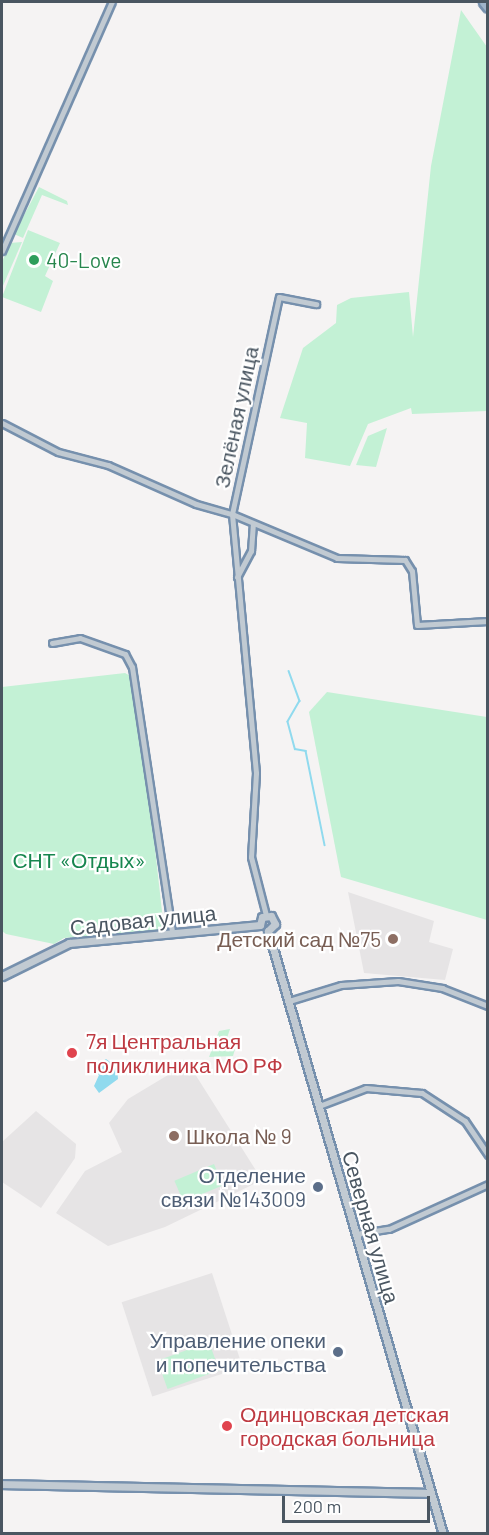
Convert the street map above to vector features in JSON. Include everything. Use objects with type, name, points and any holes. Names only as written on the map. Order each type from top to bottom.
[{"type":"highway","points":[[484,2],[488,7]]},
{"type":"street","points":[[2,251],[112,2]]},
{"type":"street","name":"Зелёная улица","points":[[2,423],[58,452],[108,465],[196,504],[232,514],[279,297],[316,304]]},
{"type":"street","points":[[232,514],[253,525],[337,558],[405,560],[412,571],[417,625],[488,621]]},
{"type":"street","points":[[232,514],[236,582],[256,773],[251,857],[266,915],[260,925],[268,931]]},
{"type":"street","points":[[236,582],[251,551],[253,525]]},
{"type":"street","points":[[52,643],[80,638],[124,652],[136,679],[172,933]]},
{"type":"street","name":"Северная улица","points":[[266,915],[275,922],[268,931],[442,1533]]},
{"type":"street","name":"Садовая улица","points":[[2,976],[69,943],[260,925]]},
{"type":"street","points":[[289,1002],[341,985],[398,981],[442,988],[488,1006]]},
{"type":"street","points":[[319,1106],[366,1088],[423,1093],[465,1121],[488,1155]]},
{"type":"street","points":[[356,1234],[389,1230],[488,1184]]},
{"type":"street","points":[[2,1484],[430,1492]]},
{"type":"shaded area","name":"Детский сад №75","points":[[348,892],[434,921],[429,942],[453,949],[445,980],[364,973]]},
{"type":"shaded area","name":"Школа № 9","points":[[188,1063],[262,1180],[165,1227],[108,1246],[56,1213],[85,1171],[122,1152],[109,1123],[128,1099]]},
{"type":"shaded area","points":[[36,1111],[76,1144],[75,1158],[41,1208],[2,1182],[2,1142]]},
{"type":"shaded area","points":[[212,1273],[243,1367],[152,1397],[122,1302]]},
{"type":"green space","points":[[461,10],[487,47],[487,411],[412,414],[411,408],[368,424],[350,466],[305,458],[307,423],[280,418],[303,348],[336,323],[337,305],[351,298],[409,292],[413,337],[431,166]]},
{"type":"green space","points":[[39,187],[67,201],[68,205],[42,195],[23,238],[14,234]]},
{"type":"green space","name":"40-Love","points":[[28,230],[60,243],[45,276],[53,281],[41,312],[2,297]]},
{"type":"green space","points":[[22,242],[2,288],[2,262],[10,243]]},
{"type":"green space","points":[[387,428],[376,467],[356,465],[368,436]]},
{"type":"green space","name":"СНТ «Отдых»","points":[[125,673],[136,679],[164,929],[64,938],[54,944],[6,934],[2,931],[2,687]]},
{"type":"green space","points":[[327,692],[487,717],[487,920],[341,877],[309,712]]},
{"type":"green space","points":[[230,1029],[227,1038],[238,1039],[233,1056],[209,1057],[219,1031]]},
{"type":"green space","points":[[214,1164],[223,1185],[183,1202],[174,1181]]},
{"type":"green space","points":[[209,1342],[219,1370],[168,1389],[157,1361]]},
{"type":"water","points":[[106,1059],[117,1067],[118,1079],[99,1093],[94,1086],[99,1075],[93,1071]]},
{"type":"waterway","points":[[289,671],[300,701],[288,722],[295,749],[306,751],[325,845]]},
{"type":"place","name":"40-Love","points":[[34,260]]},
{"type":"place","name":"Детский сад №75","points":[[393,939]]},
{"type":"place","name":"7я Центральная поликлиника МО РФ","points":[[72,1053]]},
{"type":"place","name":"Школа № 9","points":[[174,1136]]},
{"type":"place","name":"Отделение связи №143009","points":[[318,1187]]},
{"type":"place","name":"Управление опеки и попечительства","points":[[338,1352]]},
{"type":"place","name":"Одинцовская детская городская больница","points":[[227,1426]]}]
